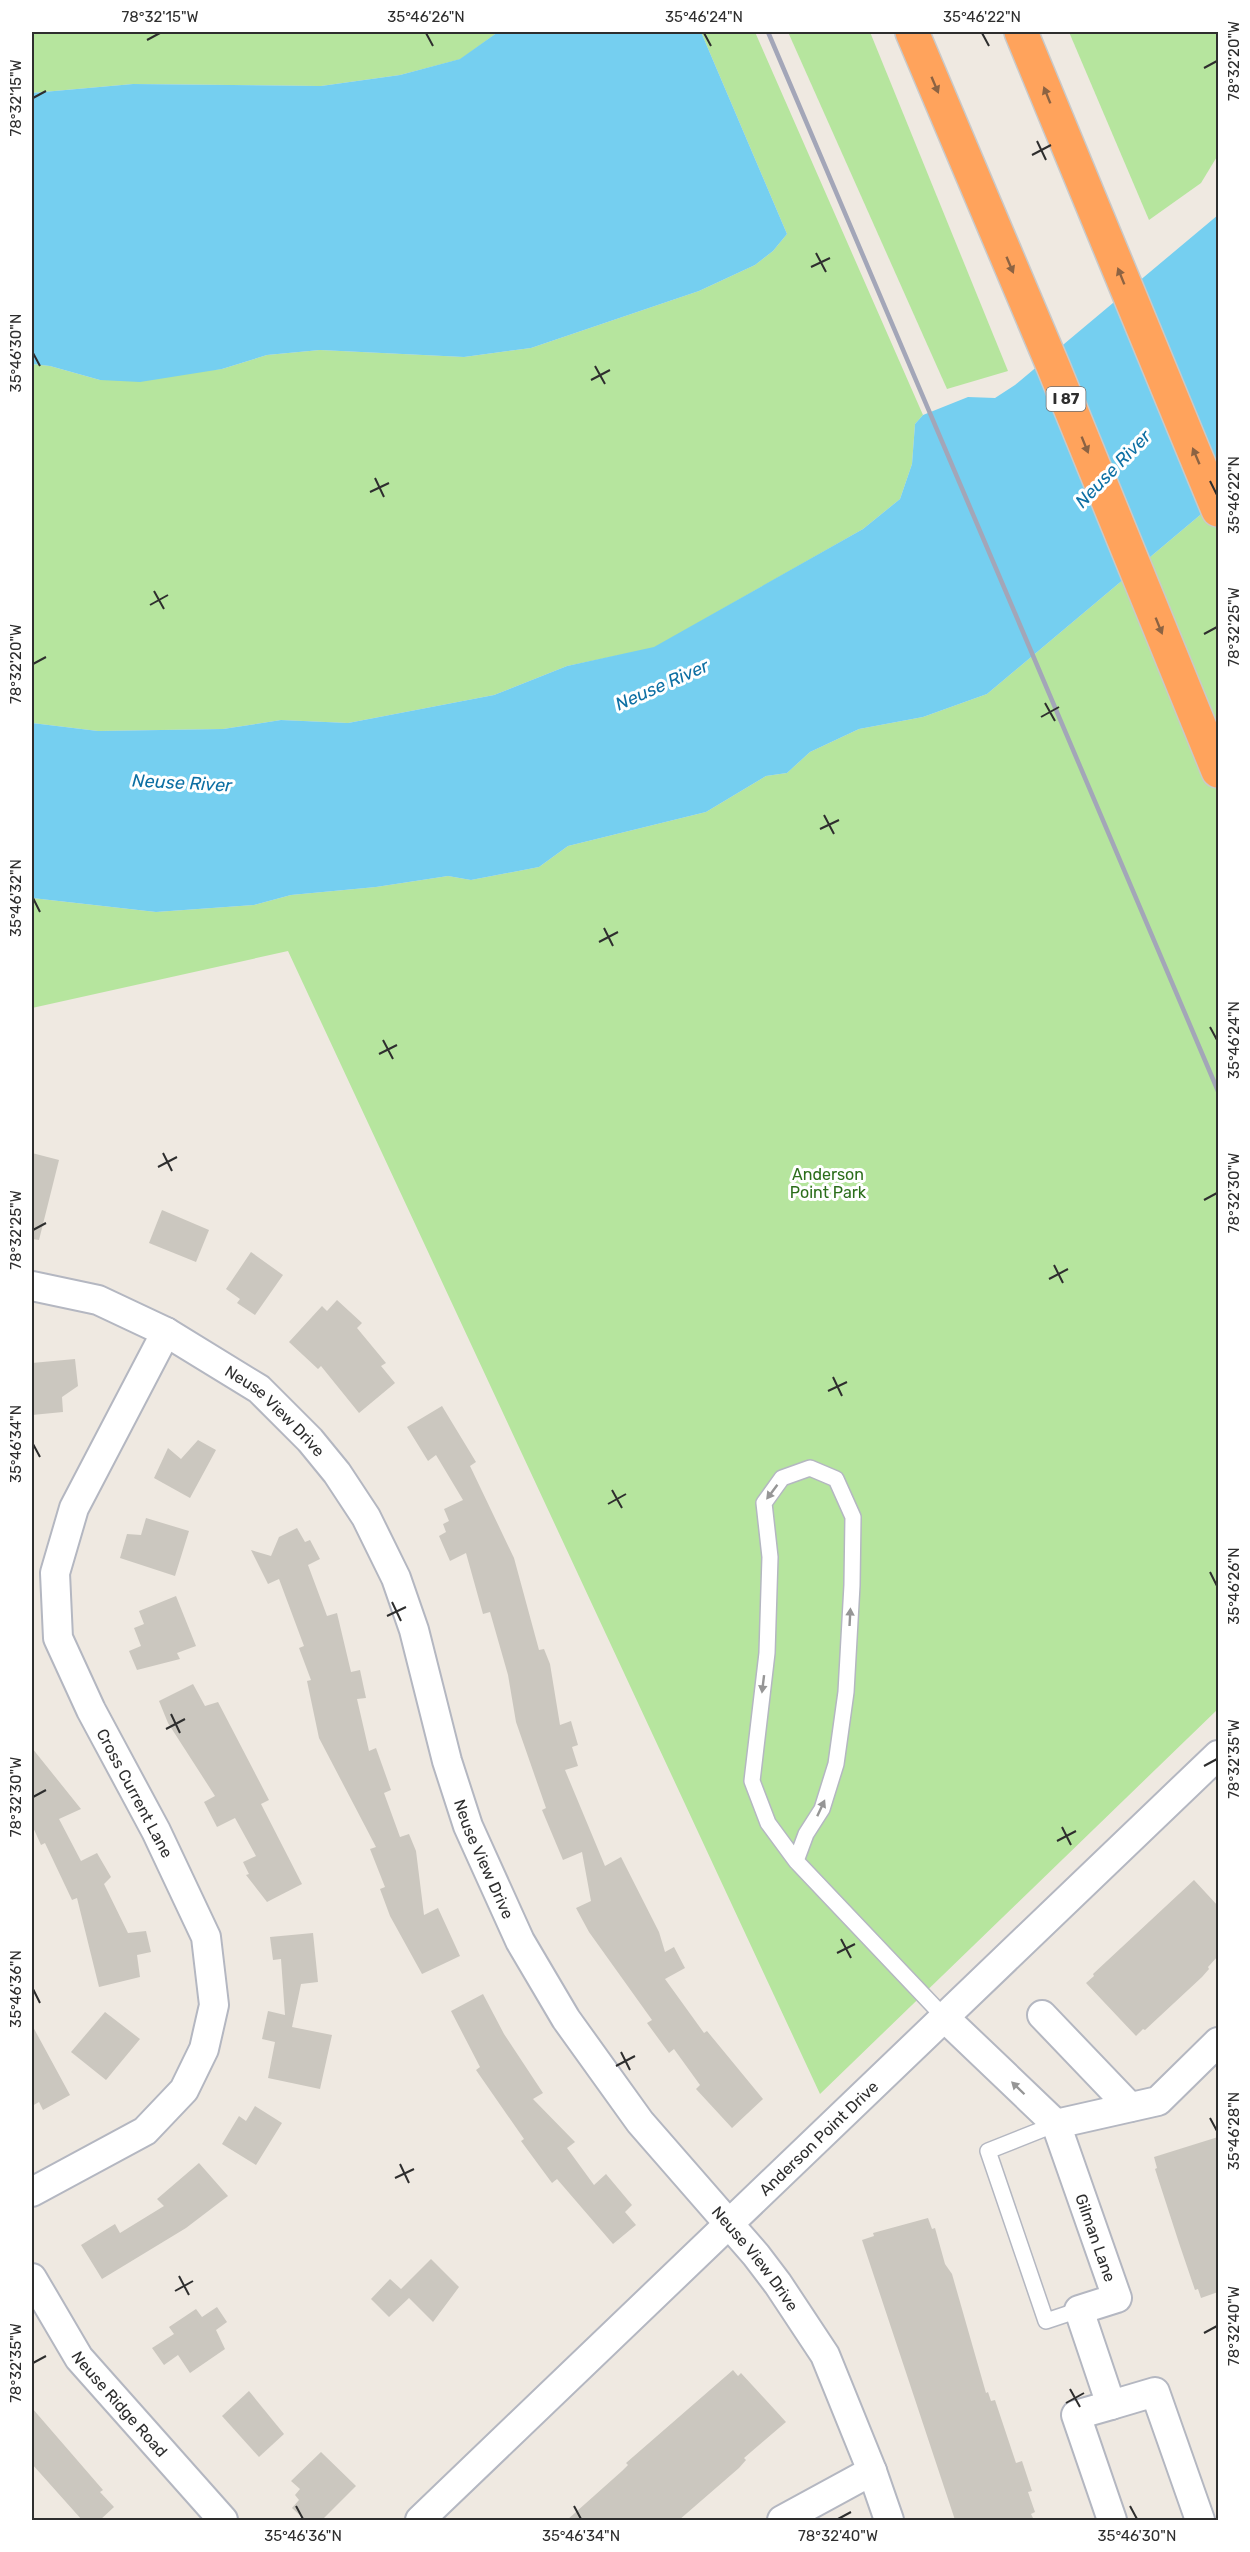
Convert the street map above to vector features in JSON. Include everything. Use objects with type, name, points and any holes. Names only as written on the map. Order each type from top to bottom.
[{"type":"highway","name":"I 87","points":[[912,32],[1053,366],[1218,770]]},
{"type":"highway","points":[[1021,32],[1218,510]]},
{"type":"street","name":"Neuse View Drive","points":[[32,1286],[98,1300],[166,1332],[259,1389],[310,1440],[338,1473],[366,1517],[396,1578],[414,1630],[447,1761],[468,1826],[520,1941],[566,2019],[640,2122],[778,2284],[825,2355],[872,2471],[889,2520]]},
{"type":"street","name":"Cross Current Lane","points":[[32,2192],[145,2131],[184,2090],[204,2049],[213,2005],[206,1937],[156,1831],[91,1710],[58,1638],[55,1573],[74,1508],[166,1332]]},
{"type":"street","name":"Anderson Point Drive","points":[[420,2520],[1218,1755]]},
{"type":"street","points":[[1041,2015],[1130,2107]]},
{"type":"street","name":"Gilman Lane","points":[[945,2018],[1056,2124],[1117,2298],[1079,2310]]},
{"type":"street","points":[[1056,2124],[1158,2101],[1218,2042]]},
{"type":"street","name":"Neuse Ridge Road","points":[[32,2278],[79,2358],[223,2520]]},
{"type":"street","points":[[1079,2310],[1112,2405]]},
{"type":"street","points":[[1112,2520],[1076,2415],[1155,2392],[1200,2520]]},
{"type":"street","points":[[782,2520],[872,2471]]},
{"type":"lane","points":[[796,1861],[806,1834],[822,1809],[836,1764],[846,1692],[852,1585],[853,1517],[836,1479],[810,1468],[782,1478],[764,1503],[770,1557],[767,1653],[752,1781],[768,1823],[796,1861],[945,2018]]},
{"type":"lane","points":[[1056,2124],[988,2151],[1046,2321],[1079,2310]]},
{"type":"green space","points":[[32,32],[498,32],[461,59],[400,75],[321,86],[133,84],[32,93]]},
{"type":"green space","points":[[701,32],[755,32],[923,415],[915,424],[912,464],[900,499],[863,529],[654,648],[567,666],[494,695],[348,723],[281,720],[223,729],[98,731],[32,723],[32,364],[50,366],[100,380],[222,369],[267,355],[320,350],[464,357],[531,348],[699,291],[755,265],[773,251],[787,234]]},
{"type":"green space","points":[[788,32],[870,32],[1008,371],[947,389]]},
{"type":"green space","points":[[1069,32],[1218,32],[1218,155],[1201,183],[1149,220]]},
{"type":"green space","name":"Anderson Point Park","points":[[1218,500],[1218,1709],[820,2094],[288,951],[32,1008],[32,898],[156,912],[254,905],[291,895],[376,887],[448,876],[471,880],[539,867],[568,846],[706,812],[766,776],[787,773],[810,752],[859,729],[923,717],[987,694]]},
{"type":"water","points":[[498,32],[701,32],[787,234],[773,251],[755,265],[699,291],[531,348],[464,357],[320,350],[267,355],[222,369],[140,382],[100,380],[50,366],[32,364],[32,93],[133,84],[321,86],[400,75],[460,59]]},
{"type":"water","name":"Neuse River","points":[[1218,215],[1218,500],[987,694],[923,717],[859,729],[810,752],[787,773],[766,776],[706,812],[568,846],[539,867],[471,880],[448,876],[376,887],[291,895],[254,905],[156,912],[32,898],[32,723],[98,731],[223,729],[281,720],[348,723],[494,695],[567,666],[654,647],[863,529],[900,499],[912,464],[915,424],[923,415],[968,397],[995,398],[1015,385]]},
{"type":"building","points":[[32,1153],[59,1160],[39,1240],[32,1239]]},
{"type":"building","points":[[162,1210],[209,1230],[196,1262],[149,1243]]},
{"type":"building","points":[[251,1252],[283,1275],[255,1315],[237,1303],[240,1299],[226,1289]]},
{"type":"building","points":[[337,1300],[362,1323],[357,1328],[386,1363],[381,1366],[395,1383],[359,1413],[321,1366],[318,1369],[289,1342],[322,1306],[327,1311]]},
{"type":"building","points":[[75,1359],[78,1386],[62,1397],[63,1412],[32,1415],[32,1363]]},
{"type":"building","points":[[442,1406],[476,1462],[470,1466],[514,1558],[539,1650],[544,1649],[550,1664],[560,1725],[571,1721],[578,1745],[572,1747],[578,1766],[565,1770],[605,1866],[621,1857],[659,1932],[665,1952],[674,1947],[685,1968],[665,1979],[704,2033],[707,2031],[763,2099],[732,2128],[696,2089],[700,2085],[674,2049],[669,2053],[647,2023],[652,2020],[589,1932],[576,1908],[591,1901],[582,1852],[563,1860],[542,1810],[546,1808],[516,1722],[508,1675],[490,1612],[483,1614],[466,1553],[450,1561],[439,1536],[446,1532],[443,1524],[449,1521],[444,1509],[463,1500],[436,1455],[428,1461],[407,1427]]},
{"type":"building","points":[[198,1440],[216,1450],[190,1498],[154,1478],[168,1448],[181,1459]]},
{"type":"building","points":[[146,1518],[189,1531],[175,1576],[120,1558],[127,1534],[141,1535]]},
{"type":"building","points":[[297,1528],[305,1542],[310,1540],[320,1559],[308,1565],[327,1616],[337,1613],[351,1672],[360,1670],[366,1698],[357,1699],[369,1751],[376,1748],[391,1790],[384,1793],[400,1837],[409,1834],[416,1851],[424,1915],[438,1908],[460,1956],[422,1974],[390,1916],[380,1889],[385,1887],[370,1849],[376,1847],[319,1738],[307,1681],[311,1680],[299,1648],[304,1646],[279,1579],[268,1584],[251,1550],[271,1556],[279,1537]]},
{"type":"building","points":[[176,1596],[196,1646],[177,1653],[180,1659],[137,1670],[129,1651],[141,1646],[134,1628],[144,1624],[139,1611]]},
{"type":"building","points":[[193,1684],[205,1706],[218,1702],[269,1800],[261,1804],[302,1884],[267,1902],[246,1875],[249,1874],[243,1862],[256,1856],[235,1818],[217,1827],[204,1802],[215,1796],[168,1723],[159,1701]]},
{"type":"building","points":[[32,1748],[81,1809],[59,1819],[81,1861],[97,1853],[111,1877],[104,1884],[128,1933],[146,1931],[151,1952],[137,1955],[140,1977],[99,1987],[77,1898],[72,1900],[45,1843],[41,1845],[32,1825]]},
{"type":"building","points":[[1194,1880],[1218,1906],[1218,1956],[1202,1977],[1136,2036],[1086,1983]]},
{"type":"building","points":[[313,1933],[318,1982],[301,1984],[292,2027],[332,2035],[320,2089],[268,2078],[275,2042],[262,2039],[268,2011],[285,2015],[281,1959],[273,1960],[270,1937]]},
{"type":"building","points":[[483,1994],[504,2034],[543,2093],[533,2099],[575,2142],[567,2148],[594,2185],[606,2174],[632,2205],[625,2212],[636,2225],[613,2244],[557,2179],[552,2183],[521,2141],[524,2139],[476,2070],[480,2067],[451,2011]]},
{"type":"building","points":[[105,2012],[140,2039],[106,2080],[71,2052]]},
{"type":"building","points":[[32,2025],[70,2095],[43,2110],[39,2102],[32,2106]]},
{"type":"building","points":[[255,2106],[282,2123],[256,2165],[222,2144],[239,2116],[246,2121]]},
{"type":"building","points":[[1218,2137],[1218,2292],[1201,2298],[1198,2289],[1195,2290],[1179,2243],[1155,2169],[1157,2168],[1154,2157]]},
{"type":"building","points":[[199,2163],[228,2196],[186,2228],[102,2279],[81,2245],[115,2224],[120,2233],[164,2206],[157,2199]]},
{"type":"building","points":[[928,2218],[932,2229],[935,2228],[945,2264],[952,2274],[986,2393],[988,2392],[991,2401],[995,2400],[1016,2463],[1022,2461],[1032,2491],[1028,2492],[1035,2512],[1031,2514],[1034,2520],[955,2520],[862,2240],[874,2236],[873,2233]]},
{"type":"building","points":[[431,2259],[459,2287],[433,2322],[409,2298],[389,2317],[371,2299],[390,2279],[401,2289]]},
{"type":"building","points":[[217,2307],[227,2322],[216,2330],[225,2349],[190,2373],[178,2355],[164,2365],[152,2348],[174,2334],[169,2327],[196,2309],[202,2317]]},
{"type":"building","points":[[733,2370],[738,2376],[741,2373],[786,2422],[744,2458],[746,2460],[739,2468],[679,2520],[567,2520],[622,2471],[628,2465],[626,2463]]},
{"type":"building","points":[[249,2391],[284,2434],[259,2457],[222,2416]]},
{"type":"building","points":[[32,2408],[103,2490],[100,2492],[114,2507],[100,2520],[82,2520],[32,2464]]},
{"type":"building","points":[[321,2452],[356,2486],[322,2520],[305,2520],[292,2508],[299,2500],[295,2495],[300,2489],[291,2481]]},
{"type":"railway","points":[[768,32],[1218,1091]]}]
